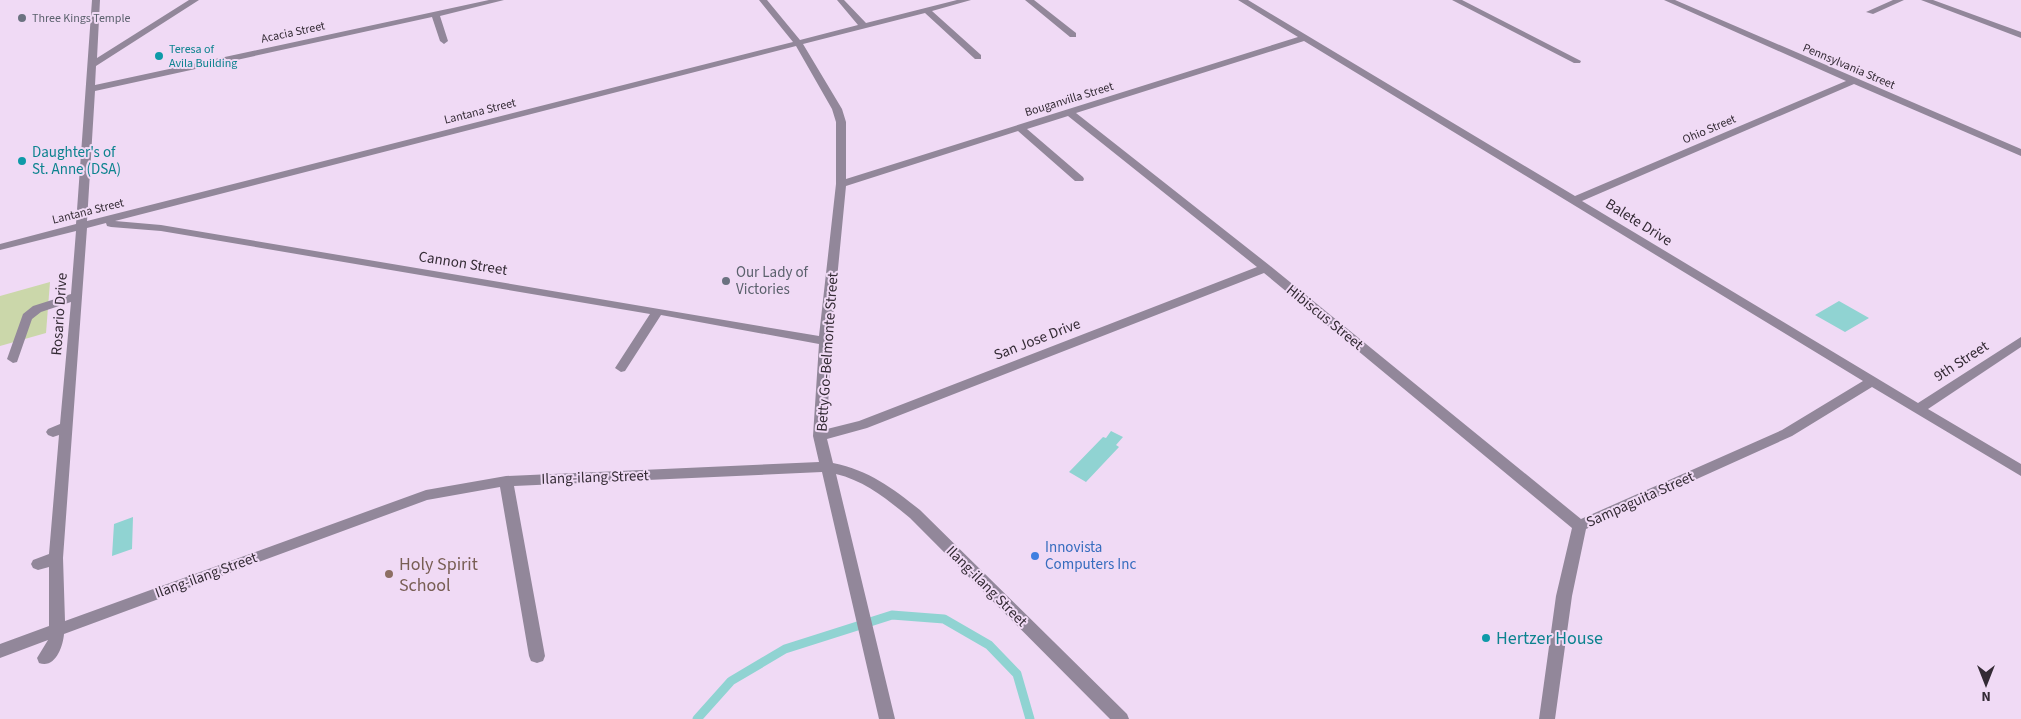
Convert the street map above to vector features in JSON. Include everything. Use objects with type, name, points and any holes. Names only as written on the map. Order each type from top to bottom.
[{"type":"street","name":"Rosario Drive","points":[[59,642],[56,558],[77,296],[96,0]]},
{"type":"street","points":[[92,65],[195,0]]},
{"type":"street","name":"Acacia Street","points":[[91,88],[500,0]]},
{"type":"street","name":"Betty Go-Belmonte Street","points":[[763,0],[798,44],[836,109],[841,122],[841,184],[825,341],[820,436],[887,719]]},
{"type":"street","name":"Lantana Street","points":[[0,247],[964,0]]},
{"type":"street","points":[[1029,0],[1073,34]]},
{"type":"street","name":"Balete Drive","points":[[1242,0],[2021,470]]},
{"type":"street","points":[[1456,0],[1577,60]]},
{"type":"street","name":"Pennsylvania Street","points":[[1668,0],[2021,153]]},
{"type":"street","points":[[1870,12],[1900,0]]},
{"type":"street","points":[[1925,0],[2021,35]]},
{"type":"street","points":[[840,1],[864,26]]},
{"type":"street","points":[[926,10],[978,57]]},
{"type":"street","points":[[435,14],[444,41]]},
{"type":"street","name":"Bouganvilla Street","points":[[841,184],[1305,38]]},
{"type":"street","name":"Ohio Street","points":[[1575,200],[1853,81]]},
{"type":"street","name":"Hibiscus Street","points":[[1068,112],[1265,268],[1580,526]]},
{"type":"street","points":[[1019,127],[1079,179]]},
{"type":"street","name":"Cannon Street","points":[[94,224],[161,228],[658,310],[825,341]]},
{"type":"street","name":"San Jose Drive","points":[[820,436],[862,425],[1265,268]]},
{"type":"street","points":[[12,359],[27,317],[37,309],[77,296]]},
{"type":"street","points":[[621,368],[658,310]]},
{"type":"street","name":"9th Street","points":[[1918,409],[2021,341]]},
{"type":"street","name":"Sampaguita Street","points":[[1547,719],[1564,596],[1580,526],[1787,433],[1873,381]]},
{"type":"street","points":[[53,432],[67,428]]},
{"type":"street","name":"Ilang-ilang Street","points":[[0,651],[59,642],[426,495],[506,481],[827,467],[854,472],[884,489],[915,514],[1121,719]]},
{"type":"street","points":[[506,481],[537,656]]},
{"type":"street","points":[[38,564],[56,558]]},
{"type":"street","points":[[44,658],[59,642]]},
{"type":"shaded area","points":[[50,282],[46,333],[0,346],[0,296]]},
{"type":"shaded area","points":[[1839,301],[1869,318],[1845,332],[1815,315]]},
{"type":"shaded area","points":[[1111,431],[1123,437],[1116,445],[1119,447],[1086,482],[1069,472],[1103,437],[1106,438]]},
{"type":"shaded area","points":[[133,517],[132,549],[112,556],[114,524]]},
{"type":"waterway","points":[[697,719],[731,681],[785,649],[892,615],[944,619],[989,645],[1017,674],[1030,719]]},
{"type":"place","name":"Three Kings Temple","points":[[22,18]]},
{"type":"place","name":"Teresa of Avila Building","points":[[159,56]]},
{"type":"place","name":"Daughter's of St. Anne (DSA)","points":[[22,161]]},
{"type":"place","name":"Our Lady of Victories","points":[[726,281]]},
{"type":"place","name":"Innovista Computers Inc","points":[[1035,556]]},
{"type":"place","name":"Holy Spirit School","points":[[389,574]]},
{"type":"place","name":"Hertzer House","points":[[1486,638]]}]
